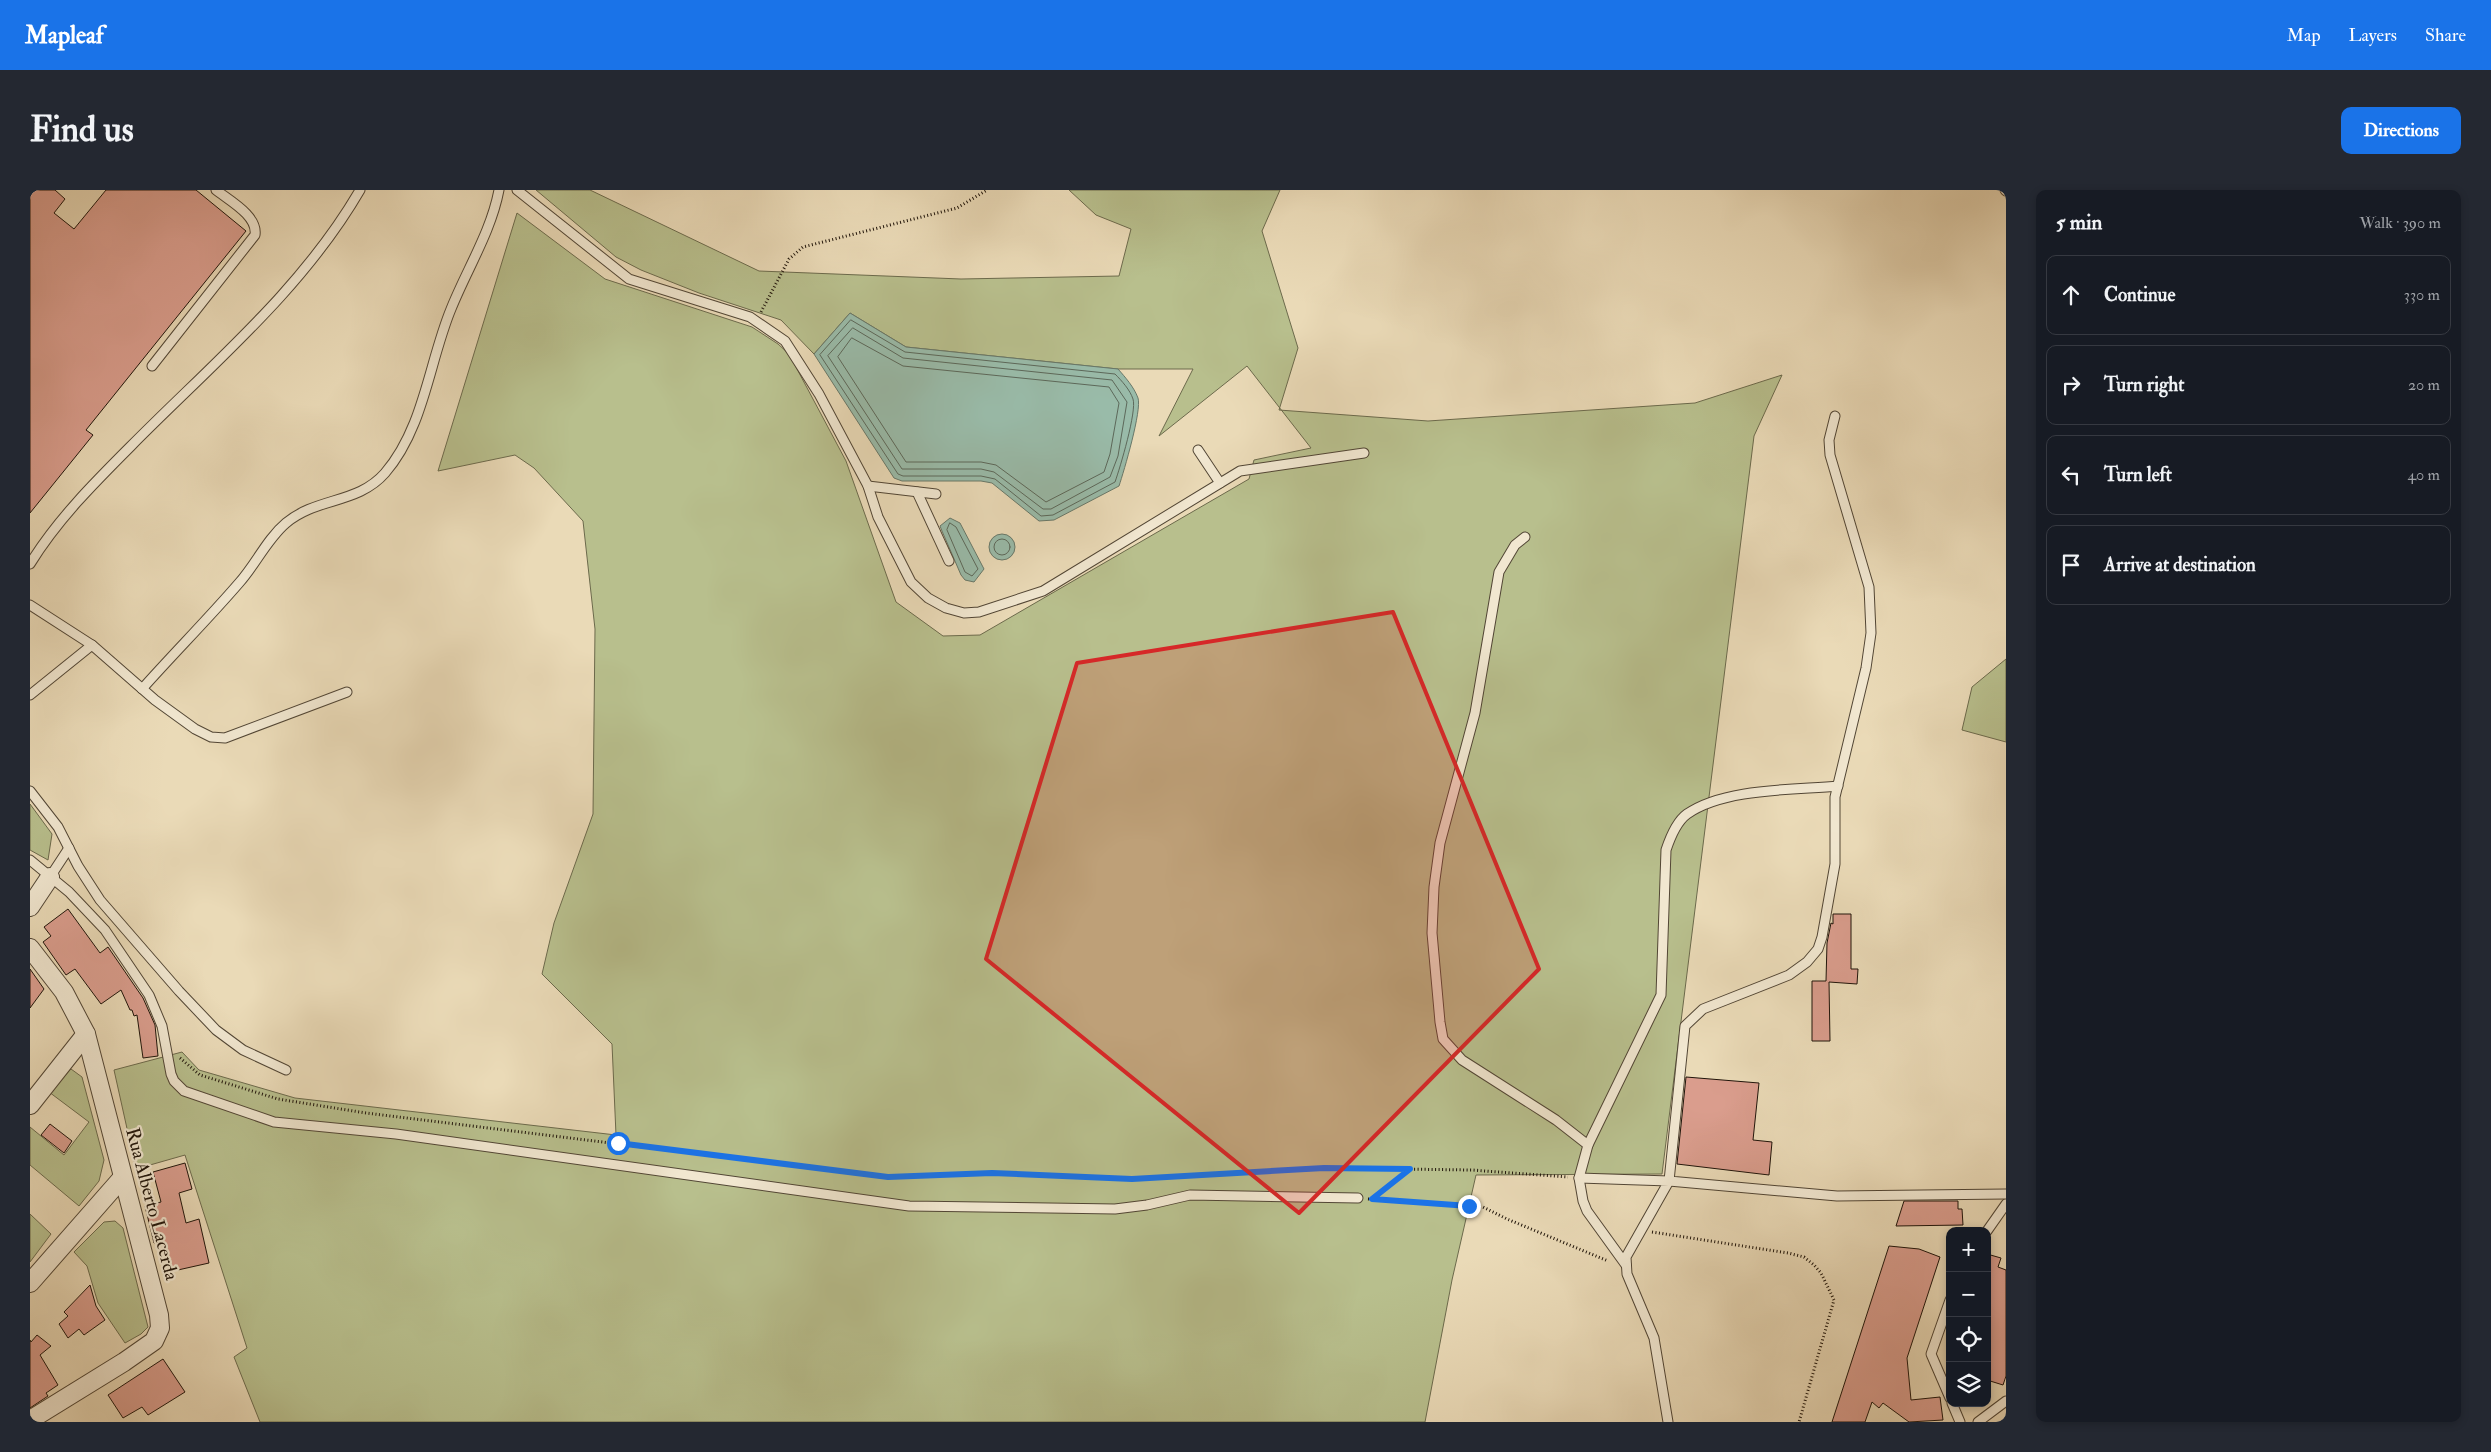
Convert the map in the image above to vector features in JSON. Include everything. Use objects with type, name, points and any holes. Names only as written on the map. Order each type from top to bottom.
[{"type":"street","points":[[30,907],[50,877]]},
{"type":"street","name":"Rua Alberto Lacerda","points":[[30,948],[64,992],[86,1034],[159,1314],[160,1328],[154,1341],[30,1420]]},
{"type":"street","points":[[30,1105],[86,1034]]},
{"type":"street","points":[[30,1283],[122,1178]]},
{"type":"lane","points":[[152,366],[255,235],[256,228],[253,221],[216,190]]},
{"type":"lane","points":[[30,564],[49,534],[109,468],[274,305],[307,266],[344,217],[360,190]]},
{"type":"lane","points":[[142,689],[241,581],[284,524],[303,511],[362,493],[386,472],[403,445],[417,413],[450,310],[495,211],[498,190]]},
{"type":"lane","points":[[517,190],[629,280],[750,317],[785,341],[819,394],[868,486],[878,517],[911,582],[928,598],[946,608],[964,613],[987,610],[1043,591],[1240,471],[1364,453]]},
{"type":"lane","points":[[1668,1422],[1654,1338],[1627,1274],[1626,1265],[1628,1251],[1669,1181],[1685,1026],[1703,1009],[1789,975],[1806,962],[1818,949],[1822,937],[1835,864],[1834,819],[1838,786],[1866,668],[1871,633],[1869,587],[1830,455],[1829,440],[1836,416]]},
{"type":"lane","points":[[1198,450],[1220,483]]},
{"type":"lane","points":[[868,486],[936,494]]},
{"type":"lane","points":[[917,492],[950,561]]},
{"type":"lane","points":[[1525,537],[1515,545],[1499,572],[1475,713],[1440,843],[1434,887],[1432,933],[1440,1022],[1443,1039],[1462,1060],[1556,1120],[1588,1145]]},
{"type":"lane","points":[[30,605],[92,645],[142,689],[195,729],[211,738],[226,738],[347,692]]},
{"type":"lane","points":[[30,695],[92,645]]},
{"type":"lane","points":[[1626,1265],[1587,1211],[1583,1201],[1579,1178],[1588,1145],[1661,995],[1666,850],[1681,820],[1688,814],[1724,796],[1838,786]]},
{"type":"lane","points":[[30,792],[58,827],[100,900],[127,934],[216,1030],[243,1050],[286,1070]]},
{"type":"lane","points":[[50,877],[69,848]]},
{"type":"lane","points":[[30,860],[68,892],[105,930],[149,995],[162,1026],[174,1081],[184,1091],[274,1122],[406,1136],[909,1206],[1115,1209],[1147,1205],[1190,1195],[1358,1198]]},
{"type":"lane","points":[[1579,1178],[1669,1181],[1837,1196],[2006,1194]]},
{"type":"lane","points":[[1990,1227],[2006,1204]]},
{"type":"lane","points":[[1946,1312],[1932,1354],[1946,1388]]},
{"type":"lane","points":[[1978,1422],[2006,1401]]},
{"type":"lane","points":[[1954,1407],[1960,1422]]},
{"type":"path","points":[[756,321],[789,258],[804,247],[957,208],[987,190]]},
{"type":"path","points":[[164,1041],[185,1064],[200,1076],[278,1098],[366,1113],[888,1177],[992,1173],[1132,1179],[1324,1168],[1472,1170],[1579,1178]]},
{"type":"path","points":[[1372,1199],[1410,1169]]},
{"type":"path","points":[[1358,1198],[1483,1207],[1609,1262],[1626,1265]]},
{"type":"path","points":[[1640,1230],[1788,1253],[1804,1257],[1821,1274],[1834,1300],[1799,1422]]},
{"type":"highlighted area","points":[[1393,612],[1539,969],[1299,1213],[986,959],[1077,663]]},
{"type":"green space","points":[[536,190],[590,190],[759,271],[961,279],[1119,276],[1131,229],[1096,215],[1069,190],[1280,190],[1262,231],[1298,348],[1280,408],[1247,366],[1159,436],[1193,369],[1118,369],[906,347],[850,313],[814,354],[781,320],[699,293],[641,270],[616,257]]},
{"type":"green space","points":[[517,213],[605,279],[752,327],[778,344],[789,354],[846,461],[896,602],[943,636],[980,635],[1249,479],[1254,460],[1311,448],[1281,410],[1428,421],[1695,403],[1782,375],[1754,436],[1662,1174],[1476,1175],[1452,1280],[1425,1422],[260,1422],[234,1357],[247,1348],[185,1155],[136,1169],[114,1070],[182,1052],[199,1070],[295,1098],[616,1135],[612,1044],[542,974],[554,923],[593,814],[595,629],[583,521],[534,468],[515,455],[438,471]]},
{"type":"green space","points":[[2006,659],[2006,742],[1962,730],[1972,687]]},
{"type":"green space","points":[[30,804],[52,834],[48,860],[30,850]]},
{"type":"green space","points":[[71,1069],[82,1077],[104,1160],[99,1181],[79,1206],[30,1165],[30,1127],[64,1155],[89,1122],[49,1092]]},
{"type":"green space","points":[[30,1214],[51,1234],[30,1262]]},
{"type":"green space","points":[[115,1221],[123,1228],[148,1327],[141,1334],[125,1343],[98,1303],[87,1266],[74,1252],[104,1222]]},
{"type":"water","points":[[850,313],[906,347],[1118,369],[1134,390],[1139,405],[1132,441],[1119,486],[1054,520],[1039,521],[992,483],[981,481],[902,481],[894,478],[814,354]]},
{"type":"water","points":[[950,518],[960,523],[984,569],[974,582],[965,580],[961,575],[940,526]]},
{"type":"water","points":[[1002,534],[1011,538],[1015,547],[1011,556],[1002,560],[993,556],[989,547],[993,538]]},
{"type":"building","points":[[30,190],[55,190],[65,199],[54,213],[74,229],[106,190],[196,190],[246,231],[86,430],[93,435],[30,513]]},
{"type":"building","points":[[68,909],[100,953],[108,947],[143,998],[155,1025],[158,1056],[143,1058],[137,1015],[134,1016],[132,1010],[130,1010],[121,990],[101,1004],[75,969],[66,975],[43,942],[51,936],[44,927]]},
{"type":"building","points":[[1833,914],[1851,914],[1851,969],[1858,969],[1857,984],[1829,982],[1830,1041],[1812,1041],[1812,981],[1826,981],[1827,943],[1831,923],[1833,924]]},
{"type":"building","points":[[30,969],[44,989],[30,1008]]},
{"type":"building","points":[[1686,1077],[1759,1083],[1753,1140],[1772,1142],[1769,1175],[1677,1164]]},
{"type":"building","points":[[50,1124],[72,1141],[64,1153],[41,1135]]},
{"type":"building","points":[[185,1163],[192,1189],[179,1193],[186,1223],[199,1219],[209,1263],[169,1272],[162,1241],[154,1243],[145,1206],[161,1202],[153,1172]]},
{"type":"building","points":[[1904,1201],[1958,1201],[1958,1209],[1962,1209],[1963,1225],[1896,1226]]},
{"type":"building","points":[[1889,1246],[1919,1249],[1940,1257],[1907,1358],[1911,1400],[1940,1397],[1943,1420],[1909,1422],[1883,1403],[1879,1408],[1872,1402],[1865,1422],[1832,1422]]},
{"type":"building","points":[[1991,1255],[2001,1258],[1998,1267],[2006,1270],[2006,1376],[2003,1385],[1991,1381]]},
{"type":"building","points":[[90,1285],[96,1306],[105,1320],[84,1335],[79,1329],[68,1338],[59,1324],[68,1316],[64,1312]]},
{"type":"building","points":[[37,1335],[51,1346],[40,1355],[58,1385],[46,1393],[48,1396],[30,1408],[30,1340],[31,1342]]},
{"type":"building","points":[[163,1359],[185,1392],[148,1415],[142,1407],[123,1418],[108,1395]]},
{"type":"route","points":[[618,1143],[888,1177],[992,1173],[1132,1179],[1324,1168],[1410,1169],[1372,1199],[1469,1206]]}]
